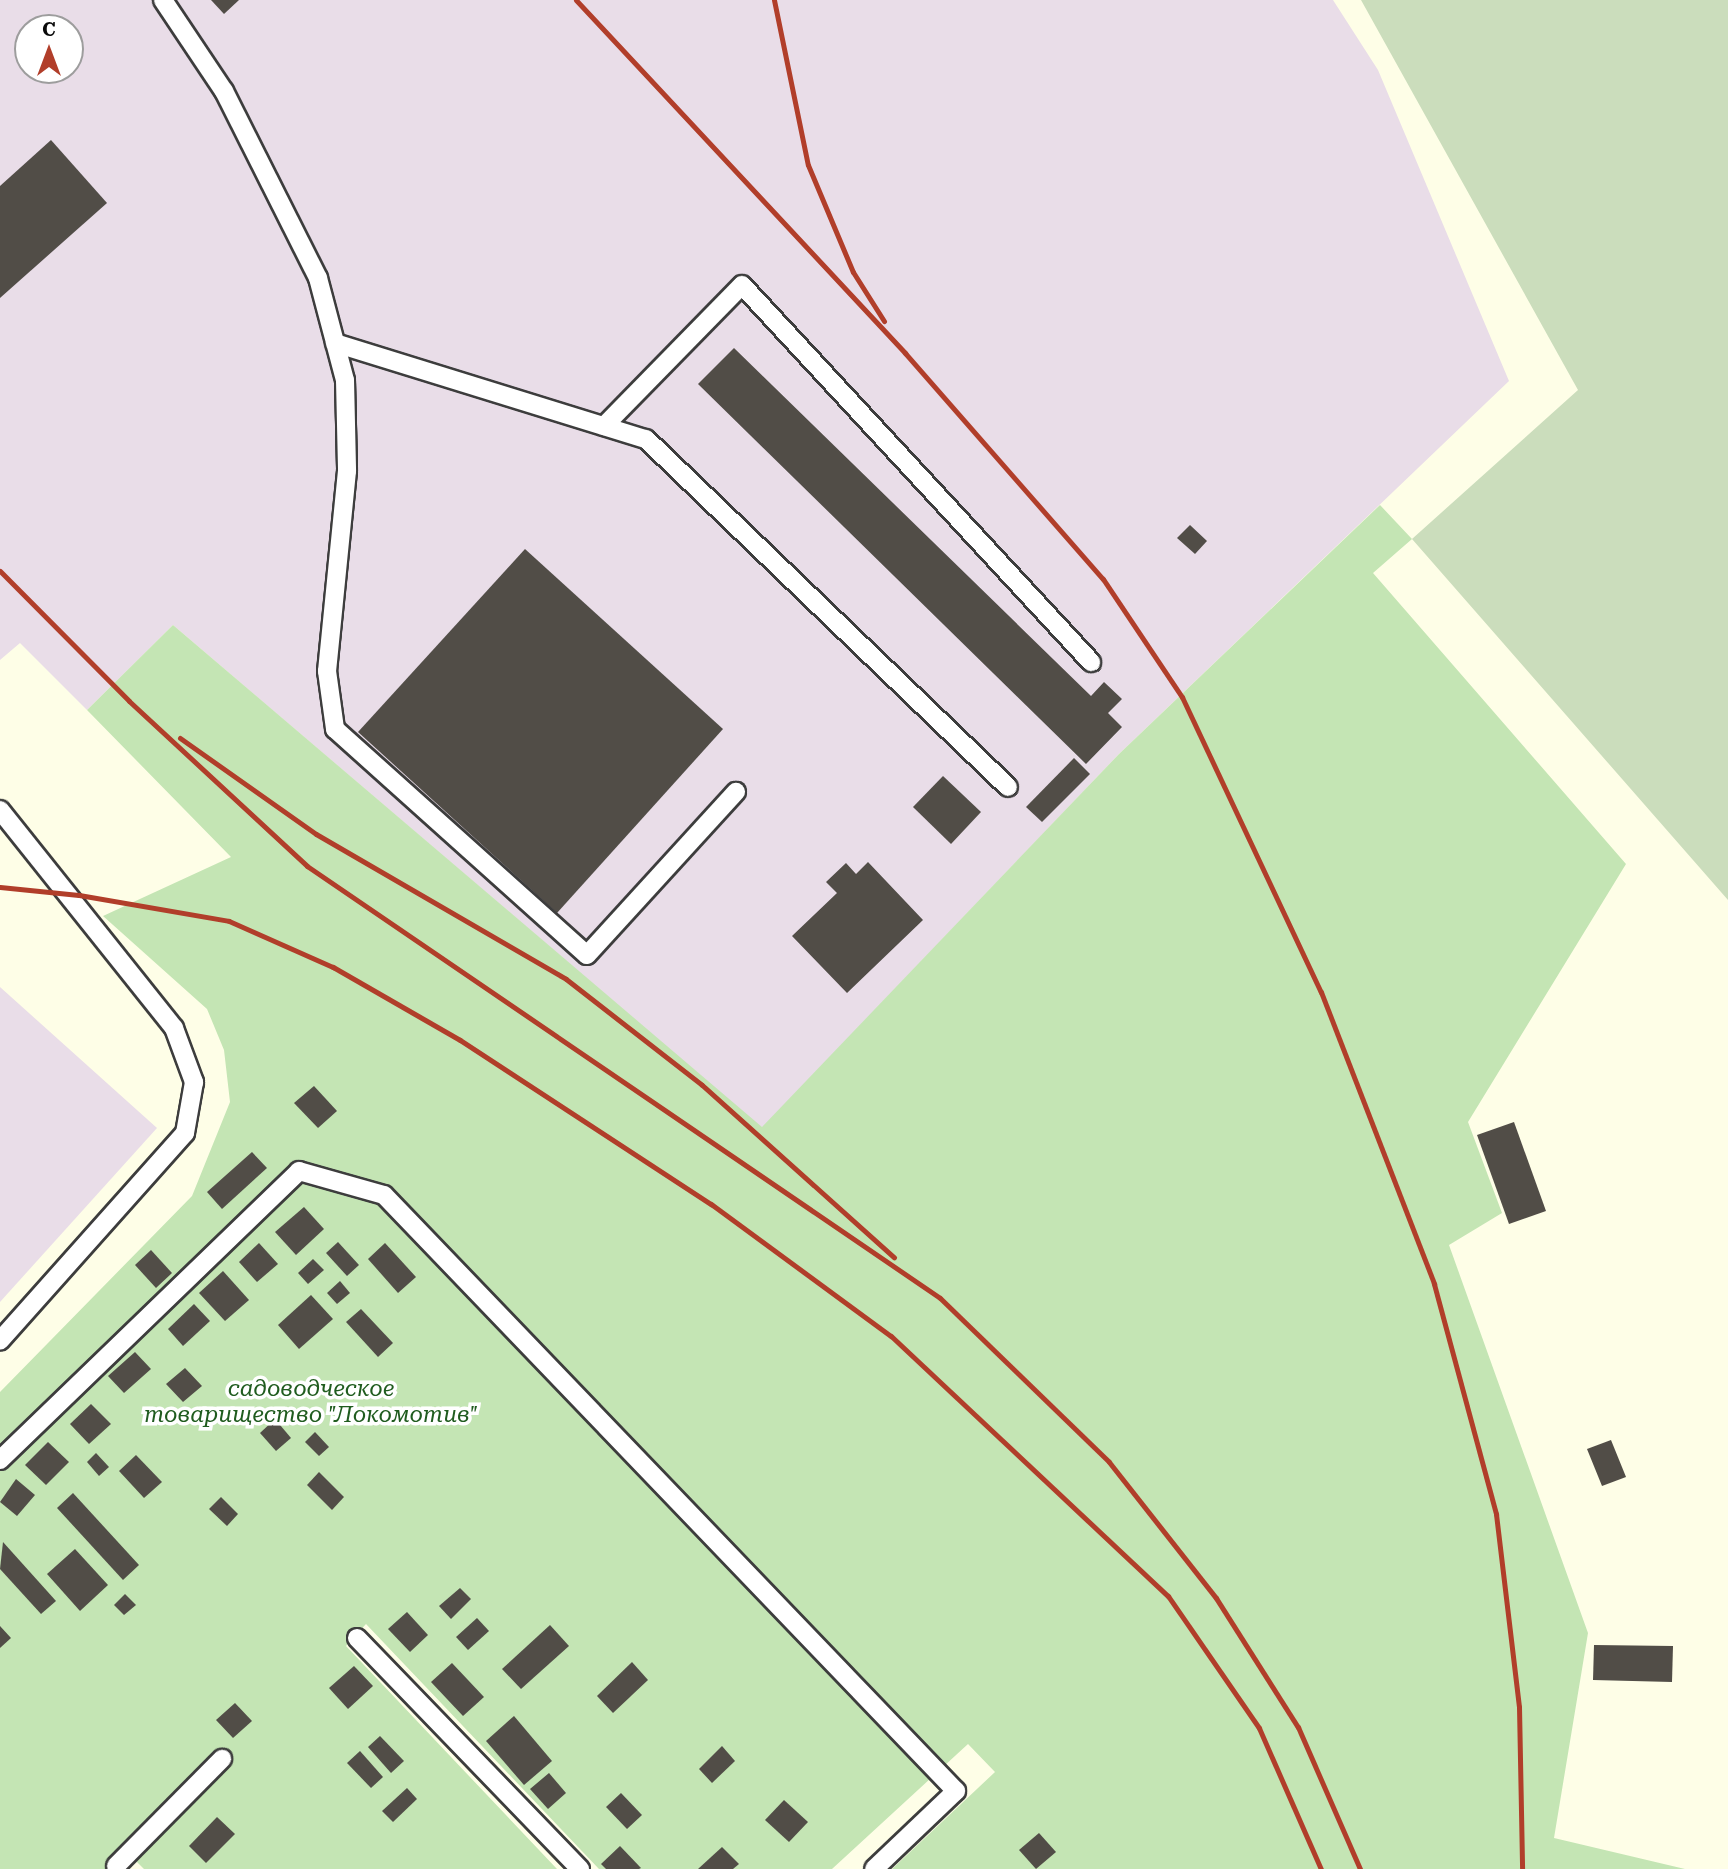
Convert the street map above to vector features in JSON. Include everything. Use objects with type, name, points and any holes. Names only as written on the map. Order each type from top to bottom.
[{"type":"lane","points":[[163,0],[224,92],[318,278],[345,380],[347,471],[327,671],[335,729],[587,955],[736,792]]},
{"type":"lane","points":[[604,426],[742,285],[1091,662]]},
{"type":"lane","points":[[335,343],[646,439],[1008,787]]},
{"type":"lane","points":[[0,810],[174,1028],[194,1082],[185,1133],[0,1341]]},
{"type":"lane","points":[[0,1460],[299,1171],[384,1195],[956,1791],[874,1869]]},
{"type":"lane","points":[[357,1638],[580,1869]]},
{"type":"lane","points":[[116,1868],[222,1759]]},
{"type":"shaded area","points":[[0,0],[1333,0],[1378,70],[1509,381],[1119,754],[762,1128],[173,625],[87,710],[20,643],[0,660]]},
{"type":"shaded area","points":[[0,987],[157,1128],[0,1302]]},
{"type":"green space","points":[[1361,0],[1728,0],[1728,900],[1412,539],[1578,390]]},
{"type":"green space","name":"садоводческое товарищество \"Локомотив\"","points":[[1380,505],[1412,539],[1373,573],[1626,864],[1468,1122],[1502,1213],[1449,1245],[1588,1633],[1554,1838],[1685,1869],[892,1869],[995,1772],[968,1744],[832,1869],[599,1869],[366,1624],[346,1646],[557,1869],[144,1869],[133,1858],[122,1869],[0,1869],[0,1392],[192,1196],[230,1102],[224,1050],[207,1009],[103,916],[231,857],[87,710],[173,625],[762,1127],[1119,754]]},
{"type":"building","points":[[211,0],[239,0],[224,14]]},
{"type":"building","points":[[51,140],[107,203],[0,298],[0,186]]},
{"type":"building","points":[[734,348],[1091,696],[1104,682],[1122,699],[1108,713],[1122,727],[1086,764],[698,384]]},
{"type":"building","points":[[1190,525],[1207,541],[1195,554],[1177,538]]},
{"type":"building","points":[[525,549],[723,729],[557,913],[358,732]]},
{"type":"building","points":[[1074,758],[1090,774],[1042,822],[1026,807]]},
{"type":"building","points":[[943,776],[981,812],[951,844],[913,807]]},
{"type":"building","points":[[868,862],[923,920],[847,993],[792,936],[837,893],[826,882],[846,863],[856,874]]},
{"type":"building","points":[[314,1086],[337,1111],[318,1128],[294,1103]]},
{"type":"building","points":[[1514,1122],[1546,1211],[1509,1224],[1477,1135]]},
{"type":"building","points":[[252,1152],[267,1168],[222,1209],[207,1192]]},
{"type":"building","points":[[304,1207],[324,1229],[296,1255],[275,1232]]},
{"type":"building","points":[[338,1242],[359,1265],[347,1276],[326,1253]]},
{"type":"building","points":[[259,1243],[278,1264],[257,1282],[239,1262]]},
{"type":"building","points":[[385,1243],[416,1277],[398,1293],[368,1259]]},
{"type":"building","points":[[151,1250],[172,1273],[156,1288],[135,1265]]},
{"type":"building","points":[[313,1259],[324,1270],[308,1284],[298,1273]]},
{"type":"building","points":[[223,1271],[249,1300],[225,1321],[199,1293]]},
{"type":"building","points":[[340,1281],[350,1293],[337,1304],[327,1293]]},
{"type":"building","points":[[311,1295],[333,1319],[299,1349],[278,1325]]},
{"type":"building","points":[[194,1304],[210,1321],[183,1346],[168,1329]]},
{"type":"building","points":[[361,1309],[393,1343],[378,1357],[346,1322]]},
{"type":"building","points":[[135,1352],[151,1369],[124,1393],[108,1376]]},
{"type":"building","points":[[185,1368],[202,1386],[183,1402],[166,1384]]},
{"type":"building","points":[[91,1404],[111,1424],[89,1444],[70,1424]]},
{"type":"building","points":[[275,1419],[291,1438],[276,1451],[260,1433]]},
{"type":"building","points":[[315,1432],[329,1447],[319,1456],[305,1442]]},
{"type":"building","points":[[1611,1440],[1626,1477],[1602,1486],[1587,1449]]},
{"type":"building","points":[[48,1442],[69,1462],[46,1485],[25,1465]]},
{"type":"building","points":[[96,1453],[109,1467],[99,1476],[87,1462]]},
{"type":"building","points":[[136,1455],[162,1482],[144,1498],[119,1471]]},
{"type":"building","points":[[319,1472],[344,1497],[332,1510],[307,1485]]},
{"type":"building","points":[[16,1479],[35,1495],[17,1516],[0,1502]]},
{"type":"building","points":[[73,1493],[139,1565],[123,1580],[57,1508]]},
{"type":"building","points":[[221,1497],[238,1514],[227,1526],[209,1509]]},
{"type":"building","points":[[3,1542],[56,1601],[41,1614],[0,1569]]},
{"type":"building","points":[[75,1549],[108,1585],[80,1611],[47,1574]]},
{"type":"building","points":[[460,1588],[471,1599],[451,1619],[439,1606]]},
{"type":"building","points":[[125,1594],[136,1605],[124,1615],[114,1605]]},
{"type":"building","points":[[407,1612],[428,1635],[410,1652],[388,1629]]},
{"type":"building","points":[[477,1618],[489,1631],[468,1650],[456,1637]]},
{"type":"building","points":[[550,1625],[569,1646],[521,1689],[502,1669]]},
{"type":"building","points":[[0,1626],[11,1638],[0,1648]]},
{"type":"building","points":[[1594,1645],[1673,1646],[1672,1682],[1593,1680]]},
{"type":"building","points":[[632,1662],[648,1680],[613,1713],[597,1696]]},
{"type":"building","points":[[452,1663],[484,1697],[463,1716],[431,1682]]},
{"type":"building","points":[[354,1666],[373,1686],[348,1709],[329,1688]]},
{"type":"building","points":[[235,1703],[252,1721],[233,1738],[216,1720]]},
{"type":"building","points":[[514,1716],[552,1761],[524,1785],[486,1741]]},
{"type":"building","points":[[380,1736],[404,1761],[391,1773],[368,1747]]},
{"type":"building","points":[[722,1746],[735,1761],[712,1783],[699,1769]]},
{"type":"building","points":[[360,1751],[383,1777],[371,1788],[347,1763]]},
{"type":"building","points":[[549,1773],[566,1793],[548,1809],[530,1789]]},
{"type":"building","points":[[407,1788],[417,1799],[393,1822],[382,1811]]},
{"type":"building","points":[[621,1793],[642,1815],[627,1829],[606,1807]]},
{"type":"building","points":[[784,1800],[808,1822],[789,1842],[765,1820]]},
{"type":"building","points":[[217,1817],[235,1834],[206,1863],[189,1846]]},
{"type":"building","points":[[1039,1833],[1056,1852],[1036,1869],[1019,1850]]},
{"type":"building","points":[[620,1846],[641,1868],[606,1869],[601,1864]]},
{"type":"building","points":[[722,1847],[739,1864],[733,1869],[698,1869]]},
{"type":"railway","points":[[576,0],[905,353],[1103,579],[1182,697],[1321,992],[1434,1284],[1496,1514],[1519,1707],[1522,1869]]},
{"type":"railway","points":[[774,0],[808,165],[853,272],[884,321]]},
{"type":"railway","points":[[0,571],[129,701],[307,866],[940,1298],[1109,1462],[1216,1598],[1298,1727],[1360,1869]]},
{"type":"railway","points":[[180,738],[316,834],[566,979],[702,1085],[894,1257]]},
{"type":"railway","points":[[0,887],[79,895],[229,921],[333,967],[460,1040],[711,1204],[891,1336],[1168,1596],[1259,1728],[1321,1869]]}]
